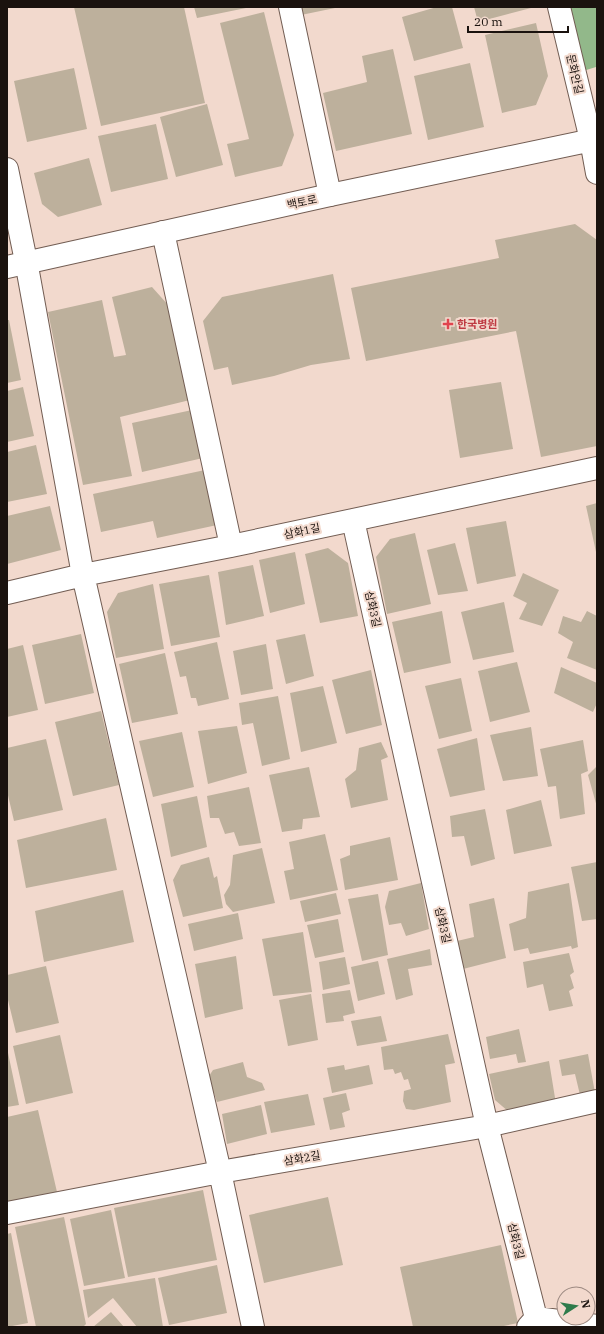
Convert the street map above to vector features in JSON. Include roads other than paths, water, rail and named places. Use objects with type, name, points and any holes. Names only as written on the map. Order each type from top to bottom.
[{"type":"street","points":[[290,7],[330,195]]},
{"type":"street","name":"문화안길","points":[[559,7],[595,135],[597,173]]},
{"type":"street","name":"백토로","points":[[16,264],[595,135]]},
{"type":"street","points":[[7,169],[16,264],[83,575],[220,1172],[253,1327]]},
{"type":"street","points":[[163,232],[231,546]]},
{"type":"street","name":"삼화1길","points":[[7,593],[83,575],[231,546],[597,468]]},
{"type":"street","name":"삼화3길","points":[[353,520],[532,1323]]},
{"type":"street","name":"삼화2길","points":[[7,1213],[220,1172],[487,1126],[597,1101]]},
{"type":"street","points":[[532,1323],[597,1326]]},
{"type":"place","name":"한국병원","points":[[448,324]]}]
